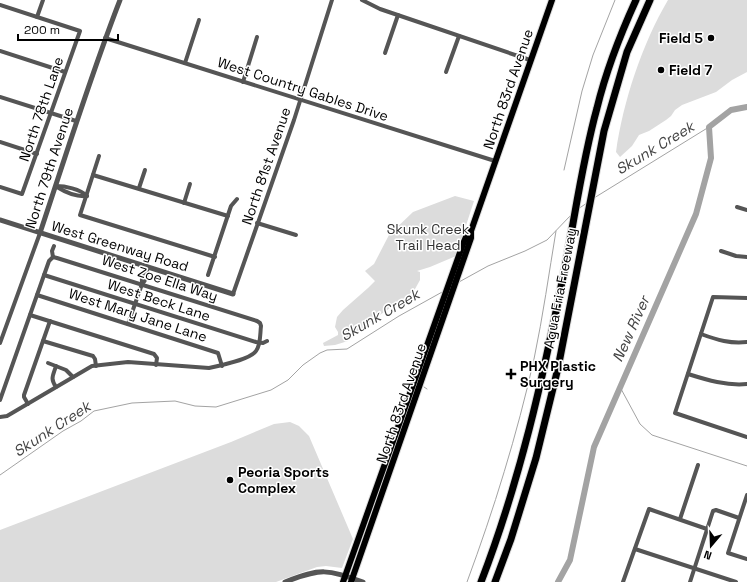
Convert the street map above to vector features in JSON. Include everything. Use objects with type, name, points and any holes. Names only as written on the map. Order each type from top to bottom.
[{"type":"highway","name":"Agua Fria Freeway","points":[[481,582],[504,516],[541,383],[596,108],[620,36],[636,0]]},
{"type":"highway","name":"Agua Fria Freeway","points":[[495,582],[511,539],[536,458],[558,368],[604,131],[627,52],[650,0]]},
{"type":"main road","name":"North 83rd Avenue","points":[[352,580],[466,243],[466,237],[471,231],[552,0]]},
{"type":"main road","name":"North 83rd Avenue","points":[[344,579],[441,317]]},
{"type":"street","points":[[0,5],[37,17],[43,0]]},
{"type":"street","name":"North 79th Avenue","points":[[0,343],[40,233],[76,121],[105,38],[120,0]]},
{"type":"street","name":"North 81st Avenue","points":[[233,294],[300,100],[332,0]]},
{"type":"street","points":[[362,0],[380,9],[530,60]]},
{"type":"street","points":[[385,53],[398,15]]},
{"type":"street","name":"North 78th Lane","points":[[0,187],[22,194],[80,31],[37,17]]},
{"type":"street","points":[[185,63],[199,20]]},
{"type":"street","points":[[446,72],[459,36]]},
{"type":"street","points":[[243,82],[257,37]]},
{"type":"street","name":"West Country Gables Drive","points":[[105,38],[495,161]]},
{"type":"street","points":[[0,51],[65,72]]},
{"type":"street","points":[[0,97],[76,121]]},
{"type":"street","points":[[0,142],[37,154]]},
{"type":"street","points":[[99,156],[80,215],[215,257]]},
{"type":"street","points":[[139,188],[145,170]]},
{"type":"street","points":[[94,175],[228,216]]},
{"type":"street","points":[[184,203],[190,184]]},
{"type":"street","points":[[56,186],[68,192],[87,196]]},
{"type":"street","points":[[208,275],[231,206],[237,199]]},
{"type":"street","points":[[737,207],[747,210]]},
{"type":"street","name":"West Greenway Road","points":[[0,220],[233,294]]},
{"type":"street","points":[[257,223],[296,235]]},
{"type":"street","points":[[0,400],[49,261],[53,257],[52,251],[54,246]]},
{"type":"street","points":[[720,251],[727,254],[747,257]]},
{"type":"street","name":"West Zoe Ella Way","points":[[53,257],[142,284],[260,323],[259,343]]},
{"type":"street","points":[[128,324],[142,284],[141,279],[147,267]]},
{"type":"street","name":"West Beck Lane","points":[[44,275],[259,343]]},
{"type":"street","name":"West Mary Jane Lane","points":[[37,295],[218,353],[222,366]]},
{"type":"street","points":[[747,298],[714,297],[675,413],[747,437]]},
{"type":"street","points":[[30,314],[154,354],[157,358],[156,365]]},
{"type":"street","points":[[28,404],[24,395],[50,321]]},
{"type":"street","points":[[701,334],[720,341],[737,344],[747,342]]},
{"type":"street","points":[[43,341],[93,356],[96,366]]},
{"type":"street","points":[[0,417],[7,416],[89,368],[96,366],[128,362],[203,368],[222,366],[255,353],[258,349],[259,343],[266,343],[267,341]]},
{"type":"street","points":[[48,363],[69,371],[73,377]]},
{"type":"street","points":[[56,366],[52,381],[56,387]]},
{"type":"street","points":[[688,374],[707,380],[747,384]]},
{"type":"street","points":[[680,520],[698,465]]},
{"type":"street","points":[[747,495],[728,552],[747,559]]},
{"type":"street","points":[[623,582],[649,509],[707,529]]},
{"type":"street","points":[[690,582],[713,511],[716,510],[739,518]]},
{"type":"street","points":[[636,549],[736,582]]},
{"type":"street","points":[[284,582],[302,575],[320,571],[332,572],[344,579],[363,582]]},
{"type":"green space","points":[[668,0],[747,0],[747,72],[732,80],[716,92],[682,105],[666,120],[649,131],[639,135],[632,146],[620,157],[616,152],[623,113],[642,54]]},
{"type":"green space","name":"Skunk Creek Trail Head","points":[[455,196],[474,201],[456,256],[417,271],[420,272],[420,280],[415,289],[406,297],[374,319],[348,341],[335,345],[324,346],[323,343],[338,335],[335,327],[337,317],[375,281],[365,271],[374,264],[389,235],[413,212]]},
{"type":"green space","name":"Peoria Sports Complex","points":[[290,422],[299,426],[309,436],[353,539],[342,568],[326,566],[317,567],[276,582],[0,582],[0,530],[231,442],[274,424]]},
{"type":"waterway","points":[[564,170],[582,91],[593,55],[615,0]]},
{"type":"waterway","name":"New River","points":[[558,582],[570,560],[594,447],[696,214],[711,158],[709,127],[731,110],[747,107]]},
{"type":"waterway","name":"Skunk Creek","points":[[594,198],[709,127]]},
{"type":"waterway","name":"Skunk Creek","points":[[578,209],[587,203]]},
{"type":"waterway","name":"Skunk Creek","points":[[459,282],[488,266],[547,240],[571,215]]},
{"type":"waterway","points":[[467,582],[504,472],[520,416],[534,359],[556,231]]},
{"type":"waterway","name":"Skunk Creek","points":[[0,475],[94,411],[132,403],[175,401],[195,406],[216,407],[271,390],[288,380],[303,365],[320,353],[327,350],[347,349],[399,316],[444,291]]},
{"type":"waterway","points":[[620,387],[640,424],[652,435],[747,466]]},
{"type":"place","name":"Field 5","points":[[711,38]]},
{"type":"place","name":"Field 7","points":[[661,70]]},
{"type":"place","name":"PHX Plastic Surgery","points":[[511,374]]},
{"type":"place","name":"Peoria Sports Complex","points":[[230,480]]}]
